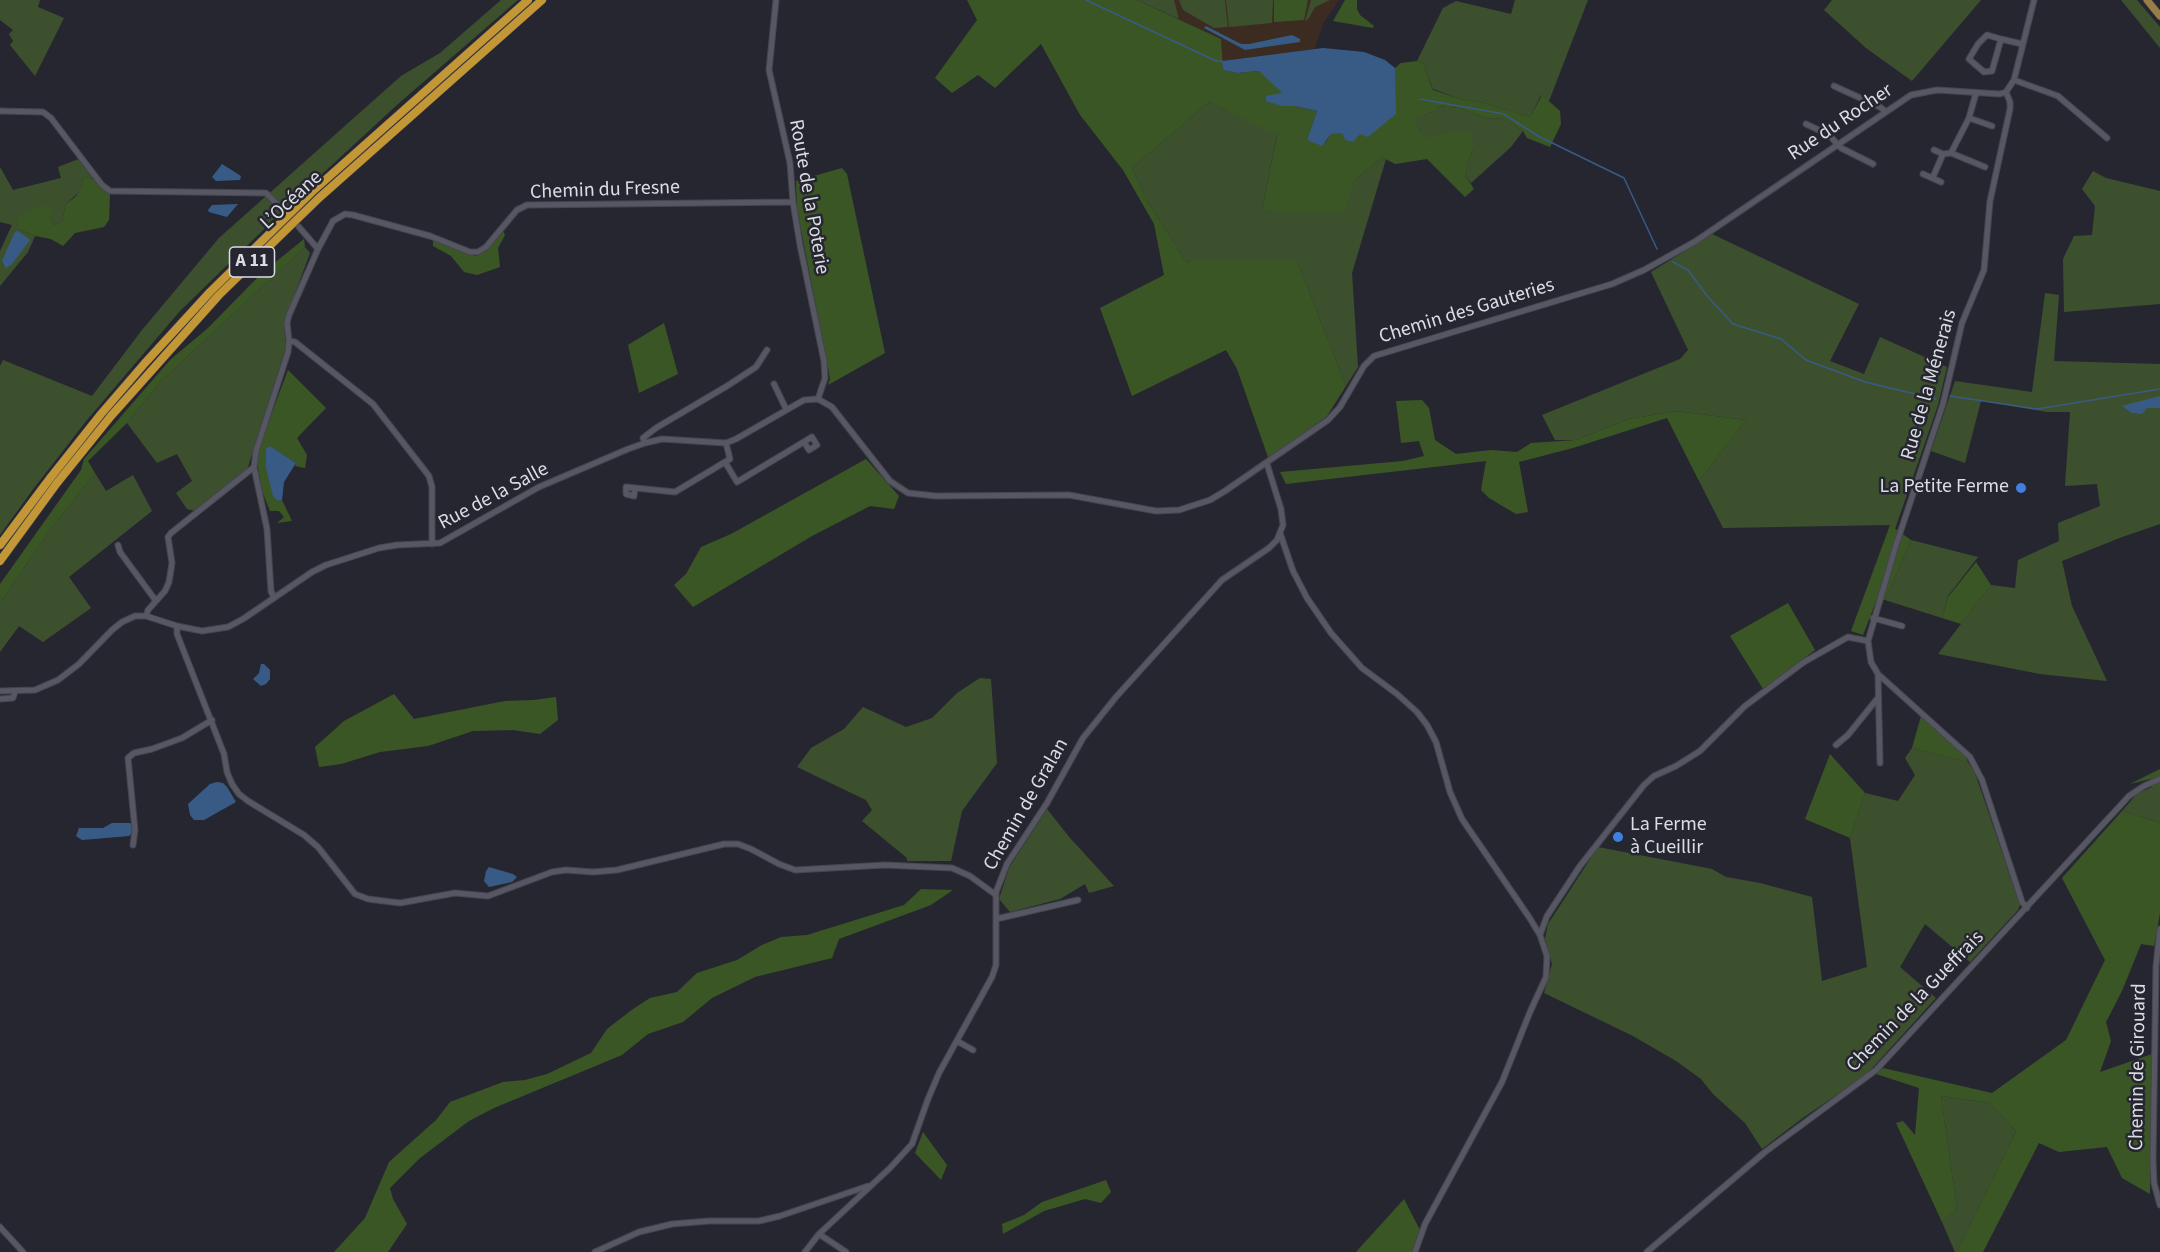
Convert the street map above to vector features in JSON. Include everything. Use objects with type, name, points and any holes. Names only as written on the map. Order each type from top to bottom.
[{"type":"highway","name":"L’Océane","points":[[0,546],[95,422],[210,292],[314,190],[528,0]]},
{"type":"highway","name":"L’Océane","points":[[0,561],[57,483],[105,423],[148,372],[219,295],[327,190],[542,0]]},
{"type":"main road","points":[[2147,0],[2160,16]]},
{"type":"street","name":"Route de la Poterie","points":[[776,0],[769,70],[790,163],[793,202],[824,361],[825,378],[818,399]]},
{"type":"street","points":[[2006,92],[2014,80],[2034,0]]},
{"type":"street","points":[[2001,39],[1992,71],[1984,72],[1969,59],[1987,35],[2022,44]]},
{"type":"street","points":[[2014,80],[2058,96],[2108,138]]},
{"type":"street","points":[[1834,86],[1885,111]]},
{"type":"street","name":"Rue du Rocher","points":[[1768,191],[1906,97],[1918,92],[1937,90],[2000,94],[2006,92]]},
{"type":"street","name":"Rue de la Ménerais","points":[[1877,699],[1878,674],[1871,662],[1868,641],[1942,404],[1962,323],[1984,270],[1990,201],[2010,109],[2006,92]]},
{"type":"street","points":[[1951,153],[1969,118],[1976,93]]},
{"type":"street","points":[[0,111],[43,112],[51,118],[102,185],[110,191],[266,193],[282,209]]},
{"type":"street","points":[[1969,118],[1992,126]]},
{"type":"street","points":[[1806,124],[1829,135],[1837,144],[1873,164]]},
{"type":"street","points":[[1934,150],[1944,154],[1951,153],[1985,167]]},
{"type":"street","points":[[1933,177],[1944,154]]},
{"type":"street","points":[[1923,174],[1941,182]]},
{"type":"street","name":"Chemin des Gauteries","points":[[818,399],[832,407],[890,481],[908,493],[918,495],[1069,495],[1167,511],[1179,510],[1210,500],[1267,464],[1328,420],[1340,407],[1364,366],[1374,356],[1612,284],[1644,270],[1696,241],[1768,191]]},
{"type":"street","name":"Chemin du Fresne","points":[[318,249],[333,221],[345,214],[430,236],[470,252],[478,252],[486,247],[517,210],[526,206],[793,202]]},
{"type":"street","points":[[274,598],[271,591],[267,529],[254,467],[256,451],[288,352],[287,322],[289,315],[318,249],[299,228]]},
{"type":"street","points":[[289,341],[295,342],[373,404],[429,476],[432,487],[432,544]]},
{"type":"street","points":[[645,442],[643,438],[656,428],[756,367],[767,350]]},
{"type":"street","points":[[774,384],[786,409]]},
{"type":"street","name":"Rue de la Salle","points":[[146,616],[202,632],[223,628],[243,619],[326,565],[379,548],[440,543],[539,487],[645,442],[662,439],[726,442],[736,439],[804,400],[818,399]]},
{"type":"street","points":[[635,488],[675,492],[730,459],[726,442]]},
{"type":"street","points":[[725,462],[736,482],[804,442]]},
{"type":"street","points":[[1267,464],[1281,510],[1283,525],[1280,533],[1293,572],[1307,598],[1331,633],[1362,668],[1397,694],[1417,712],[1427,725],[1436,742],[1450,792],[1462,819],[1540,935],[1547,956],[1546,977],[1502,1083],[1425,1224],[1415,1252]]},
{"type":"street","points":[[0,691],[35,690],[58,680],[79,664],[122,622],[135,616],[146,616],[148,610],[165,591],[171,574],[168,537],[254,467]]},
{"type":"street","name":"Chemin de Gralan","points":[[805,1252],[819,1234],[904,1155],[912,1144],[931,1090],[993,977],[996,965],[996,895],[1007,864],[1047,803],[1083,738],[1222,580],[1269,548],[1280,533]]},
{"type":"street","points":[[118,545],[120,552],[156,601]]},
{"type":"street","points":[[1874,618],[1902,626]]},
{"type":"street","points":[[177,626],[177,634],[224,754],[227,772],[239,794],[304,835],[318,847],[355,894],[368,899],[400,903],[455,893],[488,897],[552,872],[617,870],[724,844],[738,844],[795,870],[885,865],[952,868],[970,876],[996,895]]},
{"type":"street","points":[[1540,935],[1547,916],[1580,866],[1644,785],[1654,776],[1700,751],[1745,706],[1804,663],[1848,637],[1868,641]]},
{"type":"street","points":[[1878,674],[1970,757],[1982,780],[2022,902],[2027,908]]},
{"type":"street","points":[[1879,689],[1892,686]]},
{"type":"street","points":[[0,699],[13,698],[15,692]]},
{"type":"street","points":[[1836,745],[1848,735],[1877,699]]},
{"type":"street","points":[[1877,699],[1880,763]]},
{"type":"street","points":[[133,845],[135,830],[128,758],[134,753],[153,749],[182,738],[212,720]]},
{"type":"street","name":"Chemin de la Gueffrais","points":[[1647,1252],[1765,1152],[1876,1070],[2129,796],[2160,779]]},
{"type":"street","points":[[996,919],[1078,900]]},
{"type":"street","name":"Chemin de Girouard","points":[[2160,929],[2156,966],[2153,1160],[2155,1192],[2160,1205]]},
{"type":"street","points":[[957,1041],[973,1050]]},
{"type":"street","points":[[595,1252],[639,1232],[672,1224],[759,1221],[872,1185]]},
{"type":"street","points":[[0,1227],[23,1252]]},
{"type":"street","points":[[819,1234],[846,1252]]},
{"type":"shaded area","points":[[1174,0],[1339,0],[1324,22],[1314,49],[1222,61],[1221,39],[1179,19]]},
{"type":"green space","points":[[0,0],[40,0],[38,7],[64,18],[35,76],[10,45],[13,41],[9,34],[13,30],[0,20]]},
{"type":"green space","points":[[501,0],[518,0],[398,104],[295,199],[179,312],[87,420],[0,535],[0,366],[3,360],[92,396],[142,330],[219,238],[401,76],[440,53]]},
{"type":"green space","points":[[967,0],[1137,0],[1221,39],[1223,70],[1237,73],[1260,71],[1283,94],[1282,106],[1295,106],[1317,111],[1307,140],[1325,143],[1331,134],[1337,132],[1343,134],[1394,83],[1395,68],[1401,63],[1417,61],[1423,63],[1433,90],[1530,117],[1542,95],[1560,111],[1561,124],[1550,147],[1527,138],[1523,131],[1505,119],[1485,118],[1460,108],[1436,106],[1436,111],[1414,118],[1419,131],[1429,139],[1452,131],[1469,132],[1473,148],[1465,175],[1474,189],[1465,197],[1427,159],[1395,164],[1382,157],[1354,181],[1344,214],[1262,210],[1277,135],[1209,102],[1132,168],[1147,201],[1187,263],[1191,261],[1297,261],[1346,386],[1327,416],[1269,460],[1237,369],[1226,350],[1132,396],[1100,308],[1164,275],[1154,224],[1123,170],[1080,115],[1041,44],[995,88],[978,75],[952,93],[935,78],[977,20]]},
{"type":"green space","points":[[1137,0],[1174,0],[1179,19]]},
{"type":"green space","points":[[1179,0],[1225,0],[1228,27],[1214,28],[1183,10]]},
{"type":"green space","points":[[1226,0],[1273,0],[1272,23],[1229,27]]},
{"type":"green space","points":[[1274,0],[1308,0],[1304,20],[1274,22]]},
{"type":"green space","points":[[1311,0],[1330,0],[1315,7],[1305,21]]},
{"type":"green space","points":[[1345,0],[1357,0],[1360,15],[1374,26],[1373,28],[1333,21]]},
{"type":"green space","points":[[1515,0],[1588,0],[1549,101],[1541,95],[1530,117],[1485,103],[1460,99],[1433,89],[1423,63],[1417,61],[1443,8],[1456,1],[1511,14]]},
{"type":"green space","points":[[1832,0],[1981,0],[1912,81],[1866,48],[1824,10]]},
{"type":"green space","points":[[2121,0],[2137,0],[2160,27],[2160,48]]},
{"type":"green space","points":[[1209,102],[1277,134],[1262,210],[1277,209],[1354,181],[1382,157],[1386,159],[1352,273],[1358,367],[1346,386],[1297,261],[1191,261],[1187,263],[1147,201],[1132,168]]},
{"type":"green space","points":[[1436,106],[1460,108],[1485,118],[1505,119],[1523,131],[1511,147],[1471,183],[1465,175],[1473,148],[1452,131],[1429,140],[1419,131],[1413,118],[1436,111]]},
{"type":"green space","points":[[84,157],[102,181],[84,177],[79,192],[66,204],[62,221],[55,225],[49,218],[19,229],[35,236],[28,252],[0,286],[0,251],[12,225],[0,222],[0,167],[13,190],[61,178],[58,167]]},
{"type":"green space","points":[[842,168],[847,174],[885,353],[828,385],[830,378],[797,209],[796,181]]},
{"type":"green space","points":[[2093,171],[2106,178],[2160,191],[2160,304],[2064,312],[2063,259],[2074,236],[2092,235],[2095,206],[2082,189]]},
{"type":"green space","points":[[84,177],[102,181],[110,194],[109,220],[104,227],[75,233],[63,246],[51,239],[35,236],[19,229],[18,217],[40,207],[51,206],[54,211],[49,218],[55,225],[62,221],[66,204],[79,192]]},
{"type":"green space","points":[[503,231],[505,235],[498,248],[500,267],[477,275],[464,272],[451,256],[433,246],[433,240],[476,256],[486,251]]},
{"type":"green space","points":[[1712,234],[1859,304],[1830,361],[1864,374],[1880,337],[1947,367],[1938,405],[1895,529],[1890,525],[1723,528],[1699,481],[1746,420],[1677,411],[1629,419],[1576,440],[1555,440],[1542,415],[1680,359],[1688,350],[1651,272]]},
{"type":"green space","points":[[304,239],[305,247],[160,382],[127,423],[88,461],[95,473],[53,526],[0,603],[0,584],[81,470],[84,459],[170,360],[208,328],[262,273]]},
{"type":"green space","points":[[305,247],[310,253],[284,323],[286,347],[247,470],[195,511],[187,509],[176,493],[192,481],[177,454],[157,463],[127,423],[160,382]]},
{"type":"green space","points":[[2045,293],[2059,295],[2054,361],[2160,364],[2160,524],[2062,561],[2072,606],[2107,681],[2040,674],[1938,654],[1991,585],[2015,588],[2018,560],[2059,541],[2058,523],[2100,506],[2097,484],[2065,486],[2070,412],[2047,412],[1981,401],[1965,463],[1931,451],[1955,381],[2032,392]]},
{"type":"green space","points":[[664,323],[678,374],[639,393],[628,345]]},
{"type":"green space","points":[[288,370],[326,408],[297,438],[307,455],[305,468],[295,466],[296,463],[270,446],[278,501],[282,500],[292,521],[277,523],[284,517],[279,511],[270,511],[262,491],[257,462],[259,447]]},
{"type":"green space","points":[[1422,400],[1429,408],[1435,440],[1456,454],[1491,450],[1517,452],[1531,443],[1576,440],[1629,419],[1677,411],[1746,420],[1699,481],[1667,418],[1573,448],[1519,462],[1528,512],[1516,514],[1489,498],[1481,490],[1486,461],[1286,484],[1280,472],[1403,461],[1424,456],[1419,441],[1401,443],[1396,401]]},
{"type":"green space","points":[[866,459],[899,496],[894,509],[870,506],[812,536],[693,607],[674,585],[686,574],[701,547],[731,534]]},
{"type":"green space","points":[[95,473],[106,491],[133,475],[152,511],[69,577],[91,608],[43,642],[19,626],[0,652],[0,603],[53,526]]},
{"type":"green space","points":[[1890,525],[1911,540],[1885,600],[1877,599],[1863,635],[1851,631]]},
{"type":"green space","points":[[1911,540],[1978,557],[1948,596],[1942,618],[1885,600]]},
{"type":"green space","points":[[1976,562],[1991,585],[1961,624],[1942,618],[1948,597]]},
{"type":"green space","points":[[1788,603],[1815,650],[1763,689],[1730,636]]},
{"type":"green space","points":[[980,678],[991,679],[997,763],[962,811],[951,861],[907,861],[907,858],[862,821],[872,810],[866,800],[797,767],[811,748],[844,729],[863,707],[906,727],[932,718],[957,693]]},
{"type":"green space","points":[[394,694],[414,719],[505,701],[556,697],[558,720],[540,734],[513,730],[473,731],[428,746],[380,752],[341,764],[319,767],[315,747],[344,721]]},
{"type":"green space","points":[[1921,716],[1966,757],[1968,762],[1912,748]]},
{"type":"green space","points":[[1912,748],[1968,762],[1975,773],[2020,905],[1970,962],[1925,924],[1900,967],[1936,998],[1866,1075],[1762,1149],[1745,1123],[1713,1094],[1701,1079],[1676,1061],[1633,1036],[1544,993],[1552,964],[1545,939],[1548,924],[1598,847],[1712,869],[1726,877],[1760,883],[1812,897],[1822,981],[1867,967],[1850,838],[1865,793],[1898,801],[1915,775],[1905,758]]},
{"type":"green space","points":[[1830,754],[1865,793],[1850,838],[1805,819]]},
{"type":"green space","points":[[2160,769],[2160,787],[2152,787],[2150,779],[2130,784]]},
{"type":"green space","points":[[2152,787],[2160,787],[2160,823],[2122,811],[2137,794]]},
{"type":"green space","points":[[1047,809],[1114,886],[1089,893],[1085,884],[1060,899],[1010,912],[999,899],[1009,868]]},
{"type":"green space","points":[[2122,811],[2160,823],[2160,913],[2154,946],[2141,944],[2122,991],[2106,1022],[2111,1041],[2100,1072],[2152,1054],[2150,1194],[2122,1178],[2107,1147],[2059,1152],[2039,1143],[1983,1252],[1957,1252],[2016,1131],[1990,1103],[1941,1096],[1957,1209],[1942,1222],[1896,1123],[1903,1121],[1915,1135],[1919,1088],[1876,1074],[1883,1068],[1992,1093],[2066,1040],[2105,960],[2062,878]]},
{"type":"green space","points":[[921,889],[953,890],[931,905],[839,939],[832,958],[755,977],[712,998],[683,1022],[648,1034],[622,1055],[494,1108],[469,1121],[420,1158],[390,1188],[393,1199],[407,1224],[388,1252],[334,1252],[365,1218],[389,1162],[436,1120],[450,1102],[503,1082],[525,1080],[547,1074],[591,1053],[607,1029],[633,1009],[650,998],[677,992],[697,973],[737,960],[781,937],[807,935],[904,905]]},
{"type":"green space","points":[[1941,1096],[1990,1103],[2016,1131],[1957,1252],[1942,1222],[1957,1209]]},
{"type":"green space","points":[[923,1132],[947,1165],[941,1180],[915,1153]]},
{"type":"green space","points":[[1106,1180],[1111,1192],[1101,1203],[1085,1199],[1044,1211],[1003,1234],[1002,1224],[1024,1215],[1042,1202]]},
{"type":"green space","points":[[1404,1199],[1420,1230],[1412,1252],[1356,1252]]},
{"type":"water","points":[[1206,26],[1241,44],[1292,35],[1300,39],[1300,42],[1245,50],[1204,28]]},
{"type":"water","points":[[1323,48],[1364,52],[1385,60],[1395,68],[1396,114],[1368,137],[1360,134],[1353,142],[1345,140],[1343,134],[1331,134],[1322,146],[1307,140],[1317,111],[1295,106],[1282,106],[1266,101],[1266,96],[1282,93],[1259,71],[1237,73],[1223,70],[1222,61]]},
{"type":"water","points":[[222,164],[241,176],[240,180],[216,181],[212,177]]},
{"type":"water","points":[[238,204],[227,217],[208,210],[212,205]]},
{"type":"water","points":[[18,231],[30,240],[12,264],[6,268],[2,261],[15,232]]},
{"type":"water","points":[[2160,396],[2160,408],[2147,408],[2142,414],[2132,413],[2122,406]]},
{"type":"water","points":[[270,446],[296,463],[284,482],[282,500],[278,501],[273,496],[266,468],[266,449]]},
{"type":"water","points":[[261,664],[270,670],[270,679],[261,686],[253,679],[259,673]]},
{"type":"water","points":[[217,782],[227,787],[236,802],[204,820],[194,820],[190,815],[188,804],[210,784]]},
{"type":"water","points":[[112,823],[130,823],[133,826],[133,832],[129,836],[82,840],[76,836],[79,828],[103,828]]},
{"type":"water","points":[[489,867],[517,877],[512,882],[489,887],[484,881]]},
{"type":"waterway","points":[[1086,0],[1216,61],[1222,61]]},
{"type":"waterway","points":[[1420,99],[1504,114],[1538,136],[1624,178],[1657,249]]},
{"type":"waterway","points":[[1673,262],[1688,270],[1708,297],[1733,324],[1781,339],[1806,360],[1865,382],[1936,399]]},
{"type":"waterway","points":[[1950,396],[2037,409],[2160,389]]},
{"type":"place","name":"La Petite Ferme","points":[[2021,488]]},
{"type":"place","name":"La Ferme à Cueillir","points":[[1618,837]]}]
